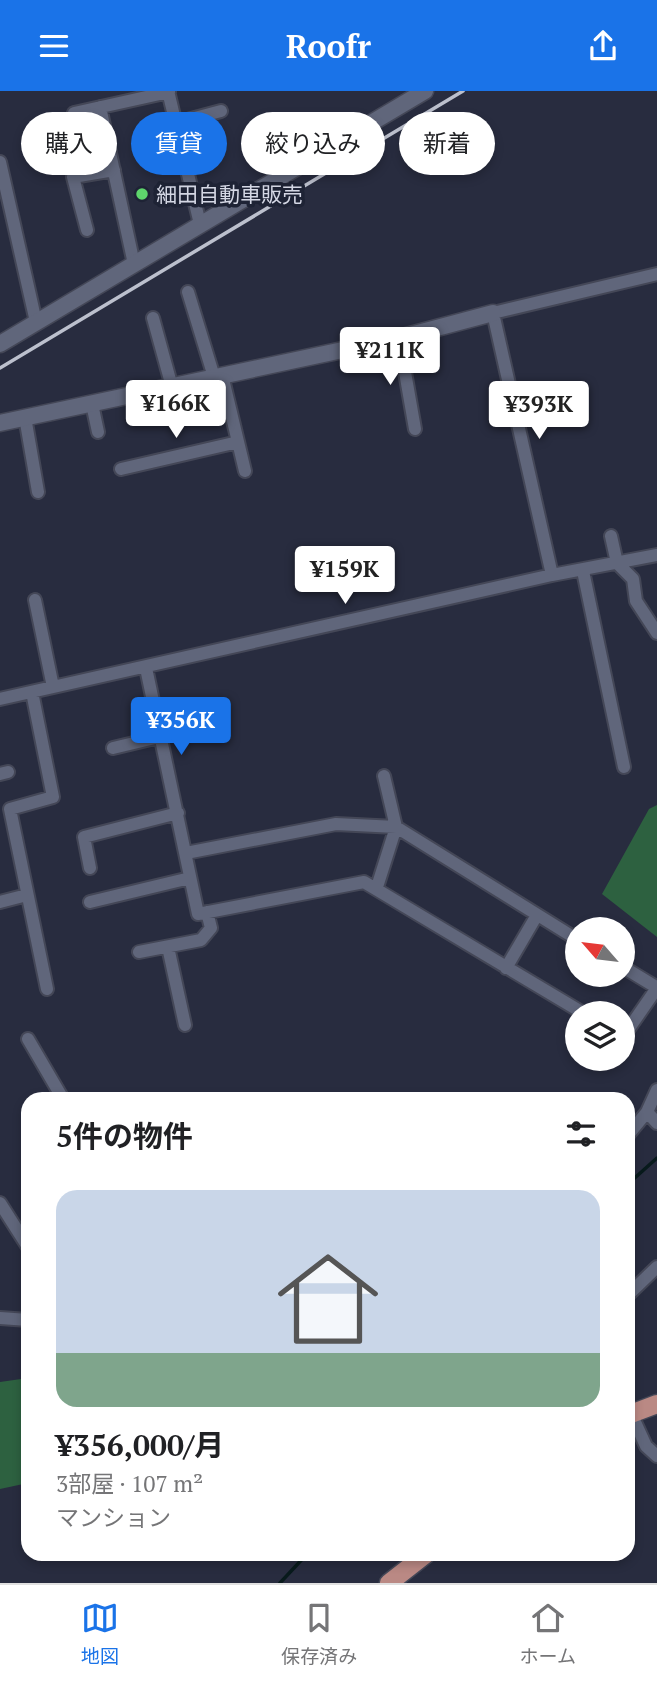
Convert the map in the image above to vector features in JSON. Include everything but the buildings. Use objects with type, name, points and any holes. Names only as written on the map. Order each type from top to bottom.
[{"type":"main road","points":[[635,1410],[657,1404]]},
{"type":"main road","points":[[388,1583],[417,1561]]},
{"type":"street","points":[[0,344],[425,91]]},
{"type":"street","points":[[78,112],[168,92],[173,112]]},
{"type":"street","points":[[100,107],[101,112]]},
{"type":"street","points":[[0,162],[36,322]]},
{"type":"street","points":[[85,175],[73,177],[87,230]]},
{"type":"street","points":[[115,175],[134,264]]},
{"type":"street","points":[[188,175],[200,225]]},
{"type":"street","points":[[0,423],[399,338],[657,274]]},
{"type":"street","points":[[188,292],[218,376],[245,471]]},
{"type":"street","points":[[493,313],[552,576]]},
{"type":"street","points":[[153,318],[172,387]]},
{"type":"street","points":[[399,338],[415,429]]},
{"type":"street","points":[[92,404],[98,432]]},
{"type":"street","points":[[25,418],[38,492]]},
{"type":"street","points":[[121,469],[238,442]]},
{"type":"street","points":[[611,535],[617,563],[633,579],[636,601],[657,633]]},
{"type":"street","points":[[0,699],[657,555]]},
{"type":"street","points":[[583,571],[624,767]]},
{"type":"street","points":[[35,600],[53,687]]},
{"type":"street","points":[[146,668],[198,913],[364,882],[377,887],[565,1002]]},
{"type":"street","points":[[32,692],[53,797],[10,809],[47,989]]},
{"type":"street","points":[[113,748],[159,737]]},
{"type":"street","points":[[377,887],[396,827],[384,776]]},
{"type":"street","points":[[90,868],[84,837],[178,813]]},
{"type":"street","points":[[186,853],[336,824],[396,827],[565,932]]},
{"type":"street","points":[[90,902],[190,878]]},
{"type":"street","points":[[0,902],[27,895]]},
{"type":"street","points":[[139,952],[201,940],[211,928],[207,912]]},
{"type":"street","points":[[506,968],[537,915]]},
{"type":"street","points":[[168,947],[185,1025]]},
{"type":"street","points":[[635,975],[656,988],[635,1019]]},
{"type":"street","points":[[28,1039],[59,1092]]},
{"type":"street","points":[[635,1127],[647,1112],[657,1090]]},
{"type":"street","points":[[647,1112],[657,1123]]},
{"type":"street","points":[[0,1203],[21,1236]]},
{"type":"street","points":[[635,1288],[657,1267]]},
{"type":"street","points":[[0,1318],[21,1320]]},
{"type":"street","points":[[635,1424],[646,1446],[657,1456]]},
{"type":"green space","points":[[657,805],[657,937],[635,917],[602,894],[649,809]]},
{"type":"green space","points":[[21,1379],[21,1484],[0,1489],[0,1382]]},
{"type":"waterway","points":[[635,1178],[657,1158]]},
{"type":"waterway","points":[[280,1583],[300,1561]]},
{"type":"railway","points":[[0,368],[463,91]]},
{"type":"place","name":"細田自動車販売","points":[[142,194]]}]
